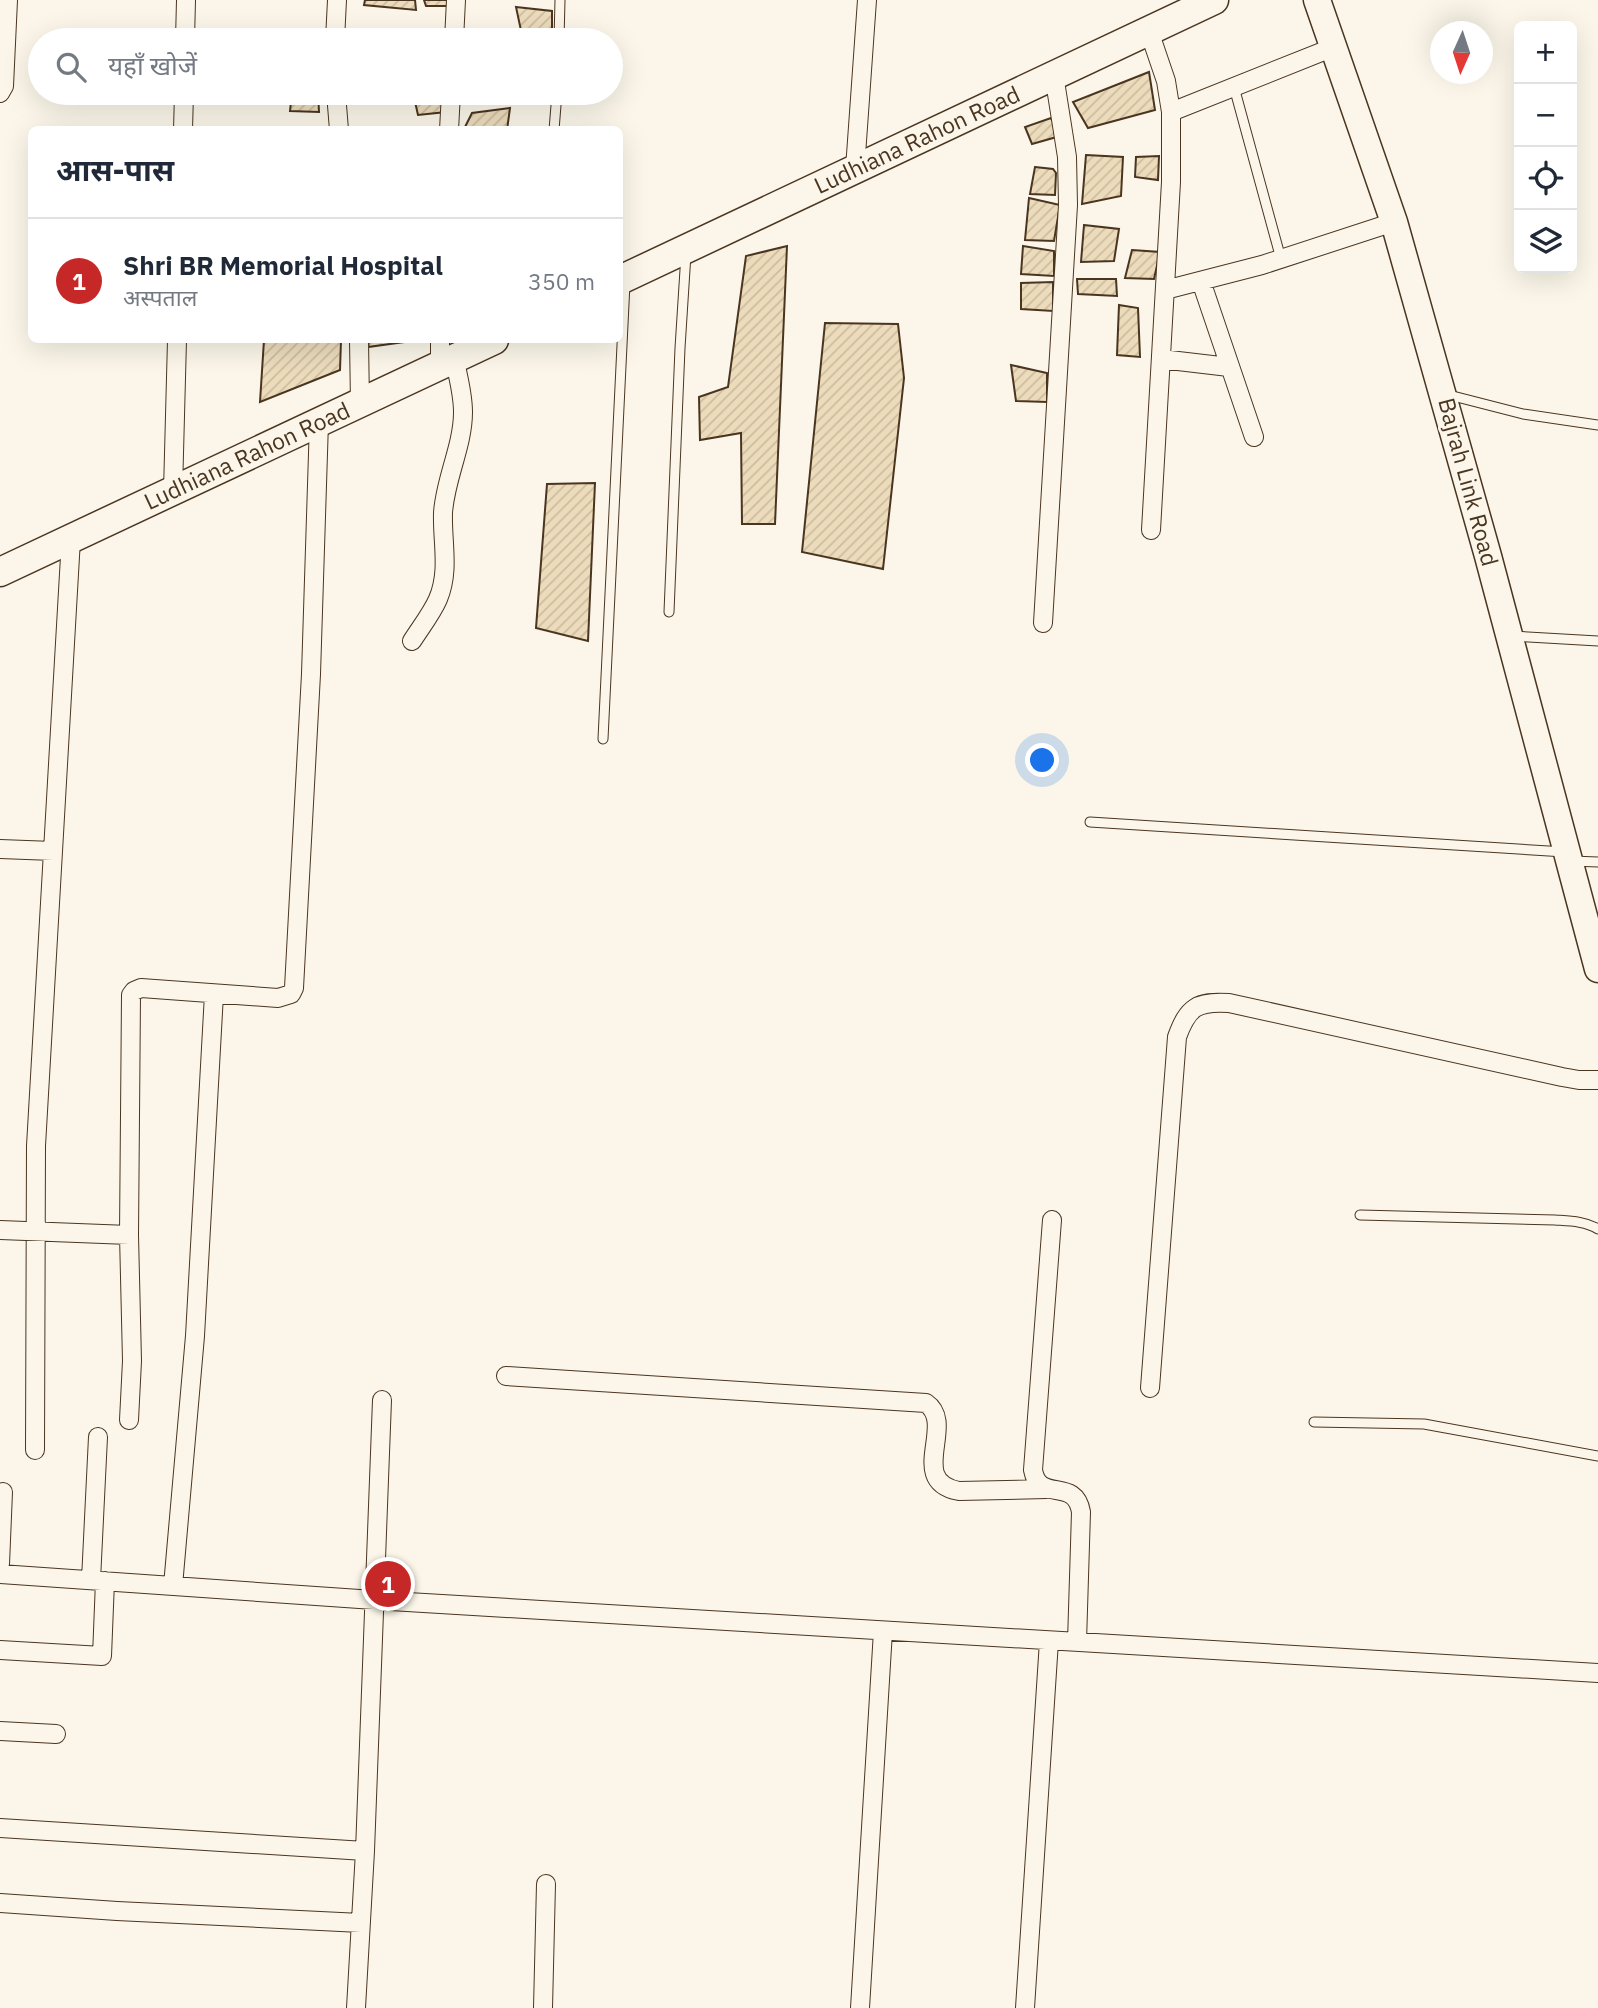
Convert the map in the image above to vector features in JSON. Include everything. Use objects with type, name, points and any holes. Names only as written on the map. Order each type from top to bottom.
[{"type":"main road","name":"Ludhiana Rahon Road","points":[[623,279],[1149,31],[1203,2]]},
{"type":"main road","name":"Ludhiana Rahon Road","points":[[0,572],[360,403],[445,354],[484,343]]},
{"type":"street","points":[[0,93],[4,86],[8,0]]},
{"type":"street","points":[[185,28],[186,0]]},
{"type":"street","points":[[336,28],[337,0]]},
{"type":"street","points":[[455,28],[456,0]]},
{"type":"street","points":[[855,169],[867,0]]},
{"type":"street","name":"Bajrah Link Road","points":[[1317,0],[1394,222],[1510,635],[1598,970]]},
{"type":"street","points":[[1149,31],[1166,81],[1171,112],[1171,182],[1151,530]]},
{"type":"street","points":[[1171,112],[1334,47]]},
{"type":"street","points":[[1043,623],[1068,205],[1067,157],[1054,75]]},
{"type":"street","points":[[183,126],[184,105]]},
{"type":"street","points":[[337,105],[340,126]]},
{"type":"street","points":[[449,126],[450,105]]},
{"type":"street","points":[[1165,290],[1281,259],[1394,222]]},
{"type":"street","points":[[1201,281],[1254,436]]},
{"type":"street","points":[[173,491],[177,343]]},
{"type":"street","points":[[359,343],[360,403]]},
{"type":"street","points":[[412,641],[438,600],[444,579],[443,511],[463,412],[460,383],[445,354]]},
{"type":"street","points":[[1161,359],[1229,367]]},
{"type":"street","points":[[129,1420],[132,1361],[129,1235],[131,995],[134,990],[141,988],[278,998],[291,994],[294,988],[311,674],[319,422]]},
{"type":"street","points":[[35,1450],[36,1146],[71,539]]},
{"type":"street","points":[[0,849],[53,851]]},
{"type":"street","points":[[173,1586],[195,1336],[214,994]]},
{"type":"street","points":[[1150,1388],[1177,1037],[1183,1019],[1196,1006],[1208,1002],[1229,1003],[1562,1077],[1598,1080]]},
{"type":"street","points":[[1046,1489],[1035,1479],[1033,1461],[1052,1220]]},
{"type":"street","points":[[0,1230],[129,1235]]},
{"type":"street","points":[[506,1376],[926,1403],[931,1406],[936,1422],[934,1469],[940,1484],[959,1491],[1046,1489],[1071,1493],[1077,1497],[1081,1512],[1077,1642]]},
{"type":"street","points":[[356,2008],[365,1851],[382,1400]]},
{"type":"street","points":[[0,1650],[102,1656],[98,1581],[98,1437]]},
{"type":"street","points":[[0,1564],[3,1492]]},
{"type":"street","points":[[0,1574],[374,1600],[1598,1673]]},
{"type":"street","points":[[860,2008],[883,1630]]},
{"type":"street","points":[[1025,2008],[1049,1641]]},
{"type":"street","points":[[0,1731],[56,1734]]},
{"type":"street","points":[[0,1828],[365,1851]]},
{"type":"street","points":[[543,2008],[546,1884]]},
{"type":"street","points":[[0,1903],[361,1923]]},
{"type":"lane","points":[[559,28],[560,0]]},
{"type":"lane","points":[[1234,87],[1281,259]]},
{"type":"lane","points":[[554,126],[556,105]]},
{"type":"lane","points":[[669,612],[686,248]]},
{"type":"lane","points":[[603,739],[620,343]]},
{"type":"lane","points":[[1443,394],[1523,414],[1598,425]]},
{"type":"lane","points":[[1510,635],[1598,641]]},
{"type":"lane","points":[[1090,822],[1568,856],[1598,862]]},
{"type":"lane","points":[[1360,1215],[1555,1220],[1577,1222],[1598,1229]]},
{"type":"lane","points":[[1314,1422],[1424,1424],[1598,1456]]},
{"type":"building","points":[[365,0],[415,0],[416,10],[364,5]]},
{"type":"building","points":[[424,0],[449,0],[450,6],[426,6]]},
{"type":"building","points":[[516,7],[552,11],[552,28],[520,28]]},
{"type":"building","points":[[1149,72],[1155,110],[1088,128],[1073,102]]},
{"type":"building","points":[[291,105],[319,105],[319,112],[290,111]]},
{"type":"building","points":[[416,105],[446,105],[446,112],[418,115]]},
{"type":"building","points":[[510,108],[508,126],[466,126],[472,113]]},
{"type":"building","points":[[1051,118],[1060,136],[1032,144],[1025,127]]},
{"type":"building","points":[[1086,155],[1123,157],[1121,196],[1082,204]]},
{"type":"building","points":[[1159,156],[1158,180],[1135,177],[1136,157]]},
{"type":"building","points":[[1035,167],[1053,169],[1056,173],[1055,195],[1030,194]]},
{"type":"building","points":[[1029,198],[1060,205],[1054,241],[1025,240]]},
{"type":"building","points":[[1084,225],[1119,229],[1114,261],[1081,262]]},
{"type":"building","points":[[787,246],[775,524],[742,524],[741,433],[700,440],[699,397],[728,387],[746,256]]},
{"type":"building","points":[[1023,246],[1054,251],[1054,276],[1021,274]]},
{"type":"building","points":[[1132,250],[1160,252],[1154,279],[1125,278]]},
{"type":"building","points":[[1077,279],[1116,279],[1117,296],[1078,294]]},
{"type":"building","points":[[1053,282],[1053,311],[1021,309],[1021,283]]},
{"type":"building","points":[[1119,305],[1138,308],[1140,357],[1117,355]]},
{"type":"building","points":[[825,323],[898,324],[904,378],[883,569],[802,552]]},
{"type":"building","points":[[264,343],[341,343],[340,370],[260,402]]},
{"type":"building","points":[[369,343],[397,343],[368,347]]},
{"type":"building","points":[[1011,365],[1047,373],[1047,402],[1016,401]]},
{"type":"building","points":[[595,483],[588,641],[536,628],[547,484]]},
{"type":"place","name":"Shri BR Memorial Hospital","points":[[388,1584]]}]
